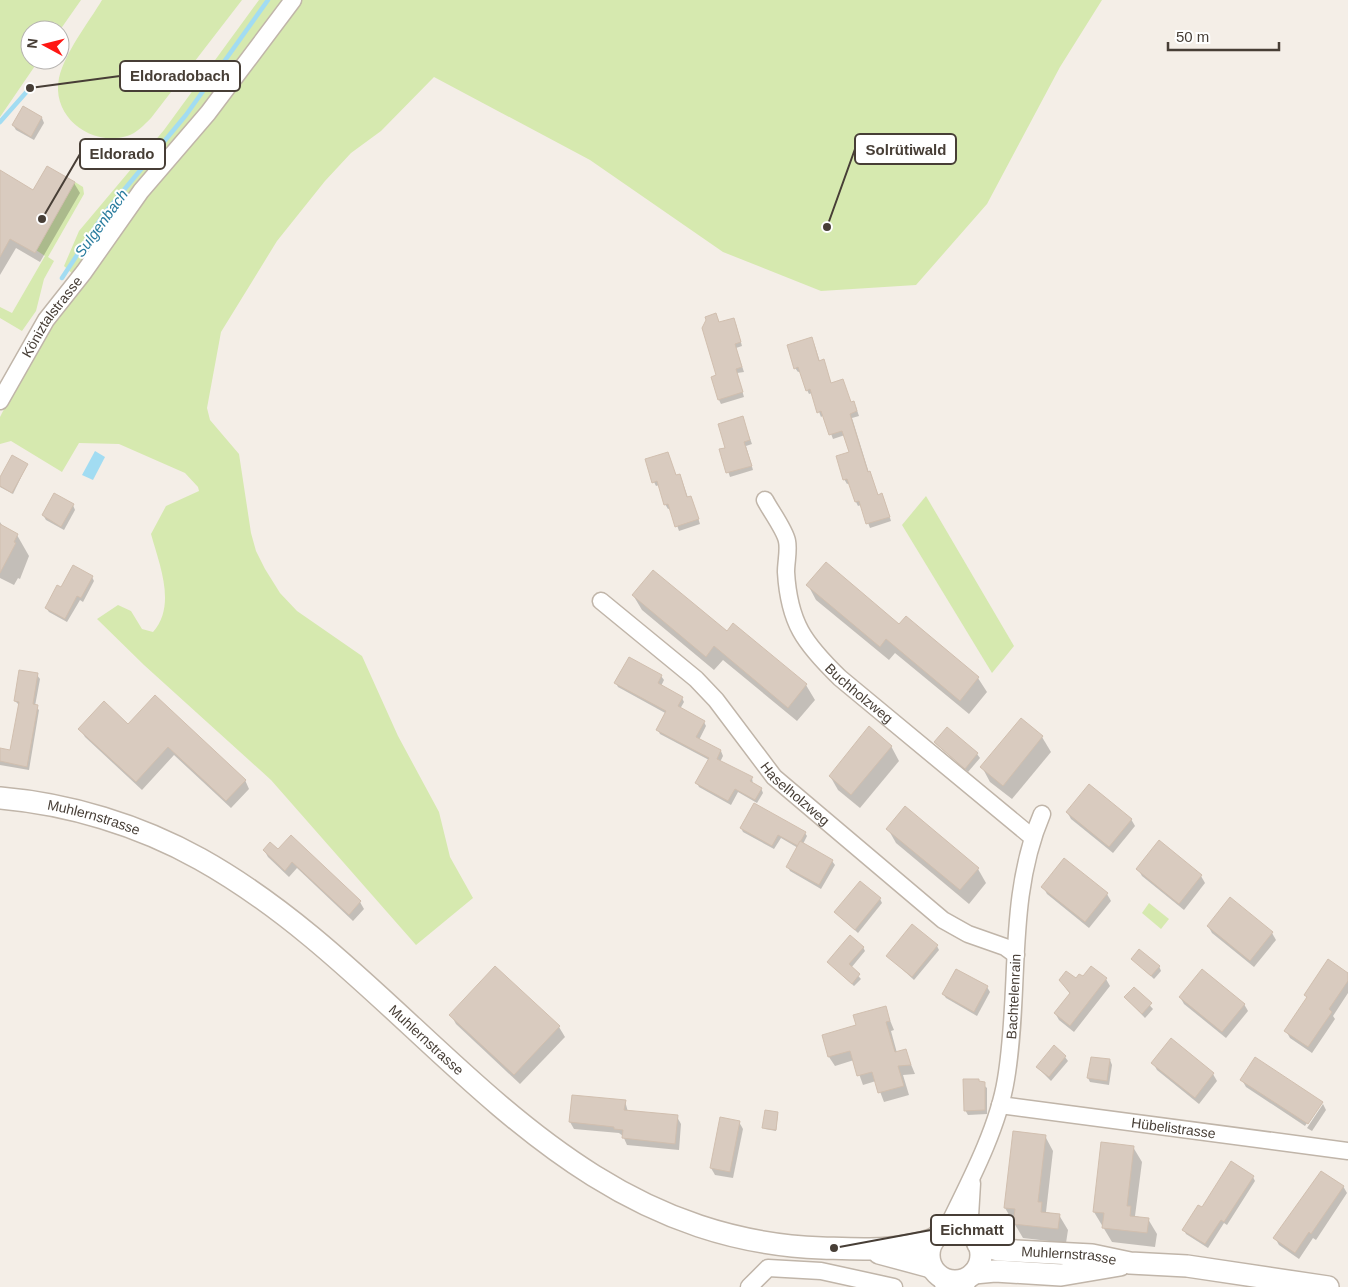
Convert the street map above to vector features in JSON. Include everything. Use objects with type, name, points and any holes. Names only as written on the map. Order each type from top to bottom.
[{"type":"street","name":"Köniztalstrasse","points":[[0,401],[46,320],[84,272],[141,191],[208,113],[293,0]]},
{"type":"street","name":"Buchholzweg","points":[[765,500],[787,540],[786,569],[792,611],[800,632],[812,652],[840,678],[1032,837]]},
{"type":"street","name":"Haselholzweg","points":[[601,601],[696,679],[716,700],[774,777],[800,801],[943,920],[968,934],[1005,947],[1016,954]]},
{"type":"street","name":"Muhlernstrasse","points":[[0,798],[55,806],[112,821],[174,846],[218,870],[278,911],[325,948],[475,1086],[546,1144],[590,1174],[632,1198],[687,1222],[745,1239],[799,1246],[866,1250],[923,1243],[940,1234],[958,1229],[998,1250],[1092,1256],[1130,1263],[1187,1266],[1328,1287]]},
{"type":"street","name":"Bachtelenrain","points":[[940,1234],[973,1176],[1000,1105],[1006,1080],[1013,1027],[1018,899],[1032,837],[1042,814]]},
{"type":"street","name":"Hübelistrasse","points":[[1000,1105],[1348,1151]]},
{"type":"street","name":"Bachtelenrain","points":[[973,1176],[974,1238]]},
{"type":"street","points":[[939,1277],[929,1251],[940,1234]]},
{"type":"street","points":[[969,1279],[980,1259],[974,1238]]},
{"type":"street","name":"Muhlernstrasse","points":[[866,1250],[955,1281],[995,1271],[1061,1275],[1130,1263]]},
{"type":"street","points":[[749,1287],[768,1268],[821,1271],[894,1287]]},
{"type":"green space","points":[[0,0],[81,0],[67,20],[20,20],[20,70],[32,70],[0,117]]},
{"type":"green space","points":[[102,0],[242,0],[151,118],[134,133],[127,136],[113,138],[87,133],[67,116],[61,105],[58,92],[59,78],[61,70],[70,70],[70,51]]},
{"type":"green space","points":[[259,0],[1102,0],[1060,67],[987,204],[916,285],[821,291],[723,252],[590,160],[434,77],[381,131],[351,153],[325,181],[277,241],[221,332],[207,408],[210,420],[239,454],[251,533],[256,551],[265,569],[280,593],[297,611],[362,656],[398,736],[439,812],[450,857],[473,898],[416,945],[271,780],[144,665],[97,619],[118,605],[131,611],[142,629],[153,632],[164,610],[165,597],[164,584],[151,534],[166,506],[199,491],[198,487],[185,473],[119,444],[79,443],[62,472],[11,441],[0,444],[0,417],[32,354],[77,278],[64,266],[79,231],[164,130]]},
{"type":"green space","points":[[75,182],[83,187],[84,194],[48,257],[54,261],[44,279],[36,311],[22,331],[0,318],[0,307],[12,313],[45,256],[36,250]]},
{"type":"green space","points":[[926,496],[1014,646],[992,673],[902,525]]},
{"type":"green space","points":[[1149,903],[1169,919],[1161,929],[1142,913]]},
{"type":"water","points":[[95,451],[105,457],[93,480],[82,475]]},
{"type":"building","points":[[23,106],[42,117],[31,137],[12,125]]},
{"type":"building","points":[[47,166],[75,182],[35,253],[10,239],[0,257],[0,170],[33,190]]},
{"type":"building","points":[[716,313],[719,322],[734,318],[741,342],[735,344],[742,367],[736,369],[743,392],[718,400],[711,377],[716,375],[702,328],[706,320],[705,317]]},
{"type":"building","points":[[812,337],[819,361],[824,359],[831,383],[843,379],[851,402],[854,401],[857,411],[850,414],[868,472],[870,471],[878,495],[882,493],[890,517],[866,524],[859,501],[855,502],[847,479],[843,480],[836,456],[849,452],[842,431],[829,435],[821,411],[817,413],[810,389],[806,391],[798,367],[794,369],[787,345]]},
{"type":"building","points":[[743,416],[750,440],[744,442],[752,466],[726,473],[719,449],[725,448],[718,424]]},
{"type":"building","points":[[668,452],[676,475],[680,474],[687,497],[691,496],[699,519],[675,527],[668,504],[664,505],[657,481],[652,483],[645,459]]},
{"type":"building","points":[[12,455],[28,464],[12,493],[0,486],[0,477]]},
{"type":"building","points":[[54,493],[74,504],[61,527],[42,515]]},
{"type":"building","points":[[0,524],[18,534],[14,542],[16,543],[0,573]]},
{"type":"building","points":[[826,562],[899,624],[906,616],[979,677],[960,701],[886,639],[880,647],[806,585]]},
{"type":"building","points":[[73,565],[93,576],[81,598],[77,596],[65,619],[45,608],[57,585],[61,587]]},
{"type":"building","points":[[653,570],[727,631],[733,623],[807,684],[788,708],[714,646],[706,657],[632,595]]},
{"type":"building","points":[[629,657],[662,675],[658,683],[683,697],[678,706],[705,721],[696,737],[721,750],[717,759],[753,777],[750,781],[762,788],[755,800],[735,789],[728,801],[695,783],[709,758],[656,730],[666,711],[614,683]]},
{"type":"building","points":[[19,670],[38,673],[33,704],[38,705],[27,767],[0,761],[0,748],[10,750],[19,702],[14,701]]},
{"type":"building","points":[[155,695],[246,780],[226,801],[168,747],[136,782],[78,729],[104,701],[128,724]]},
{"type":"building","points":[[1021,718],[1043,736],[1003,786],[980,767]]},
{"type":"building","points":[[869,726],[892,746],[851,795],[829,776]]},
{"type":"building","points":[[947,727],[978,753],[965,769],[934,742]]},
{"type":"building","points":[[1089,784],[1132,819],[1109,847],[1066,812]]},
{"type":"building","points":[[754,803],[806,832],[798,846],[778,835],[772,846],[740,828]]},
{"type":"building","points":[[905,806],[979,868],[960,890],[886,829]]},
{"type":"building","points":[[291,835],[361,901],[349,915],[292,862],[285,871],[263,850],[270,842],[278,849]]},
{"type":"building","points":[[1159,840],[1202,875],[1179,904],[1136,869]]},
{"type":"building","points":[[800,841],[833,860],[819,885],[786,867]]},
{"type":"building","points":[[1064,858],[1108,893],[1085,922],[1041,887]]},
{"type":"building","points":[[860,881],[881,898],[855,930],[834,912]]},
{"type":"building","points":[[1230,897],[1273,932],[1250,961],[1207,926]]},
{"type":"building","points":[[912,924],[938,945],[912,977],[886,956]]},
{"type":"building","points":[[850,935],[864,947],[849,964],[860,974],[852,984],[827,962]]},
{"type":"building","points":[[1139,949],[1160,966],[1151,976],[1131,959]]},
{"type":"building","points":[[1328,959],[1348,973],[1348,981],[1329,1009],[1332,1012],[1308,1047],[1284,1031],[1307,997],[1304,995]]},
{"type":"building","points":[[495,966],[560,1026],[514,1075],[449,1015]]},
{"type":"building","points":[[1091,966],[1107,978],[1070,1026],[1054,1013],[1070,993],[1059,980],[1066,971],[1076,978],[1079,974],[1083,976]]},
{"type":"building","points":[[956,969],[988,986],[974,1012],[942,994]]},
{"type":"building","points":[[1202,969],[1245,1004],[1222,1032],[1179,997]]},
{"type":"building","points":[[1134,987],[1152,1003],[1142,1014],[1124,997]]},
{"type":"building","points":[[886,1006],[890,1021],[886,1022],[895,1052],[906,1049],[911,1065],[898,1066],[904,1086],[878,1093],[872,1072],[857,1076],[850,1051],[828,1057],[822,1035],[856,1025],[853,1015]]},
{"type":"building","points":[[1171,1038],[1214,1073],[1195,1098],[1151,1063]]},
{"type":"building","points":[[1054,1045],[1066,1056],[1049,1077],[1036,1067]]},
{"type":"building","points":[[1091,1057],[1110,1059],[1107,1081],[1087,1078]]},
{"type":"building","points":[[1255,1057],[1323,1102],[1308,1124],[1240,1080]]},
{"type":"building","points":[[963,1079],[979,1079],[979,1081],[985,1082],[985,1110],[964,1111]]},
{"type":"building","points":[[572,1095],[626,1100],[624,1110],[678,1115],[675,1144],[622,1138],[623,1130],[614,1129],[614,1127],[569,1122]]},
{"type":"building","points":[[765,1110],[778,1112],[776,1130],[762,1128]]},
{"type":"building","points":[[720,1117],[740,1121],[730,1172],[710,1168]]},
{"type":"building","points":[[1013,1131],[1046,1135],[1038,1202],[1042,1202],[1041,1212],[1060,1214],[1058,1229],[1013,1224],[1015,1209],[1004,1208]]},
{"type":"building","points":[[1101,1142],[1134,1146],[1127,1206],[1131,1206],[1130,1216],[1149,1218],[1147,1233],[1102,1228],[1104,1213],[1093,1212]]},
{"type":"building","points":[[1231,1161],[1254,1176],[1224,1222],[1221,1220],[1205,1244],[1182,1230],[1198,1205],[1202,1207]]},
{"type":"building","points":[[1321,1171],[1344,1186],[1311,1234],[1309,1232],[1295,1253],[1273,1238]]},
{"type":"waterway","name":"Sulgenbach","points":[[62,278],[104,214],[186,115],[268,0]]},
{"type":"waterway","points":[[0,122],[30,88]]},
{"type":"place","name":"Eldoradobach","points":[[30,88]]},
{"type":"place","name":"Eldorado","points":[[42,219]]},
{"type":"place","name":"Solrütiwald","points":[[827,227]]},
{"type":"place","name":"Eichmatt","points":[[834,1248]]}]
